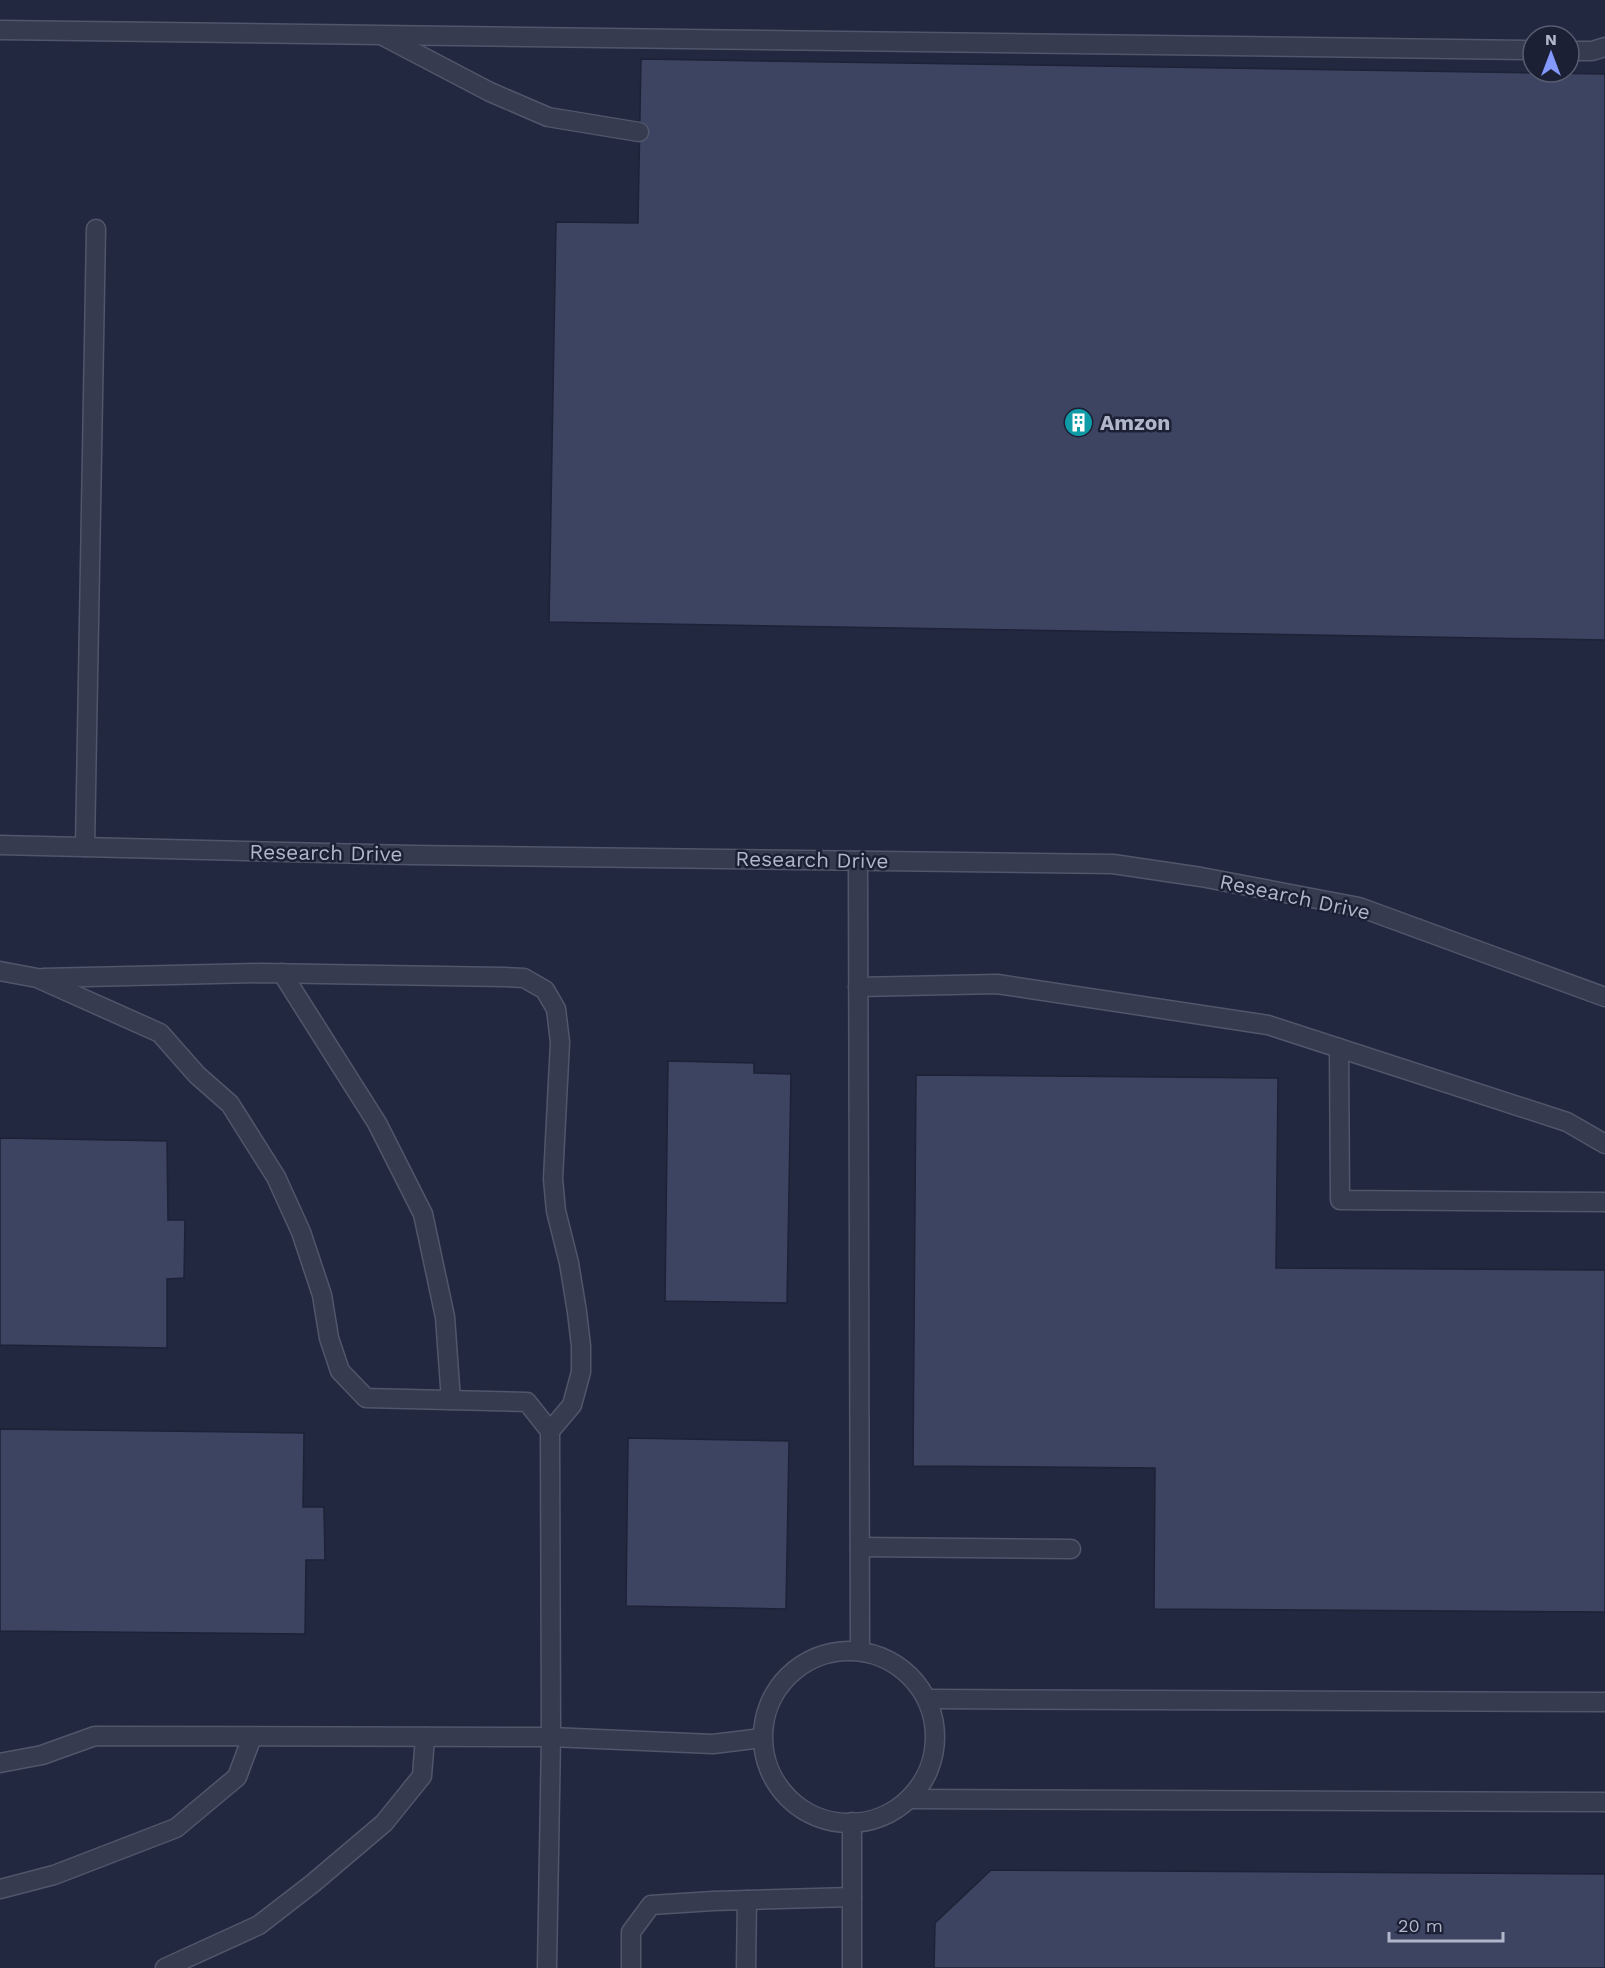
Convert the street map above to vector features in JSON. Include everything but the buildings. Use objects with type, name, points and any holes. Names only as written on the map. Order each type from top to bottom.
[{"type":"street","points":[[0,30],[1521,50]]},
{"type":"street","points":[[383,35],[490,92],[548,117],[639,132]]},
{"type":"street","points":[[1581,51],[1592,51],[1605,47]]},
{"type":"street","points":[[85,847],[96,229]]},
{"type":"street","name":"Research Drive","points":[[0,845],[400,855],[1113,864],[1202,877],[1359,908],[1605,997]]},
{"type":"street","points":[[858,861],[860,1651]]},
{"type":"street","points":[[0,971],[37,978],[282,973],[503,976],[524,978],[545,990],[556,1009],[560,1042],[553,1179],[556,1212],[570,1263],[581,1346],[581,1372],[572,1405],[550,1431]]},
{"type":"street","points":[[282,973],[377,1123],[423,1214],[445,1317],[451,1400]]},
{"type":"street","points":[[37,978],[160,1033],[197,1075],[230,1104],[276,1177],[301,1232],[322,1295],[329,1338],[340,1371],[366,1398],[527,1402],[550,1431],[551,1737],[547,1968]]},
{"type":"street","points":[[858,987],[997,984],[1268,1025],[1567,1122],[1605,1144]]},
{"type":"street","points":[[1339,1048],[1340,1200],[1605,1202]]},
{"type":"street","points":[[860,1547],[1071,1549]]},
{"type":"street","points":[[860,1651],[888,1659],[912,1677],[928,1699],[935,1725],[934,1752],[926,1778],[909,1799],[887,1814],[861,1822],[834,1822],[806,1812],[783,1793],[768,1768],[762,1738],[766,1709],[781,1683],[803,1664],[831,1652],[860,1651]]},
{"type":"street","points":[[928,1699],[1605,1702]]},
{"type":"street","points":[[0,1763],[42,1755],[95,1736],[551,1737],[712,1744],[762,1738]]},
{"type":"street","points":[[0,1888],[54,1875],[176,1828],[237,1777],[252,1737]]},
{"type":"street","points":[[165,1968],[259,1925],[384,1823],[422,1776],[425,1737]]},
{"type":"street","points":[[909,1799],[1605,1802]]},
{"type":"street","points":[[852,1822],[852,1968]]},
{"type":"street","points":[[631,1968],[631,1932],[651,1905],[852,1897]]},
{"type":"street","points":[[746,1968],[747,1900]]},
{"type":"place","name":"Amzon","points":[[1079,423]]}]
